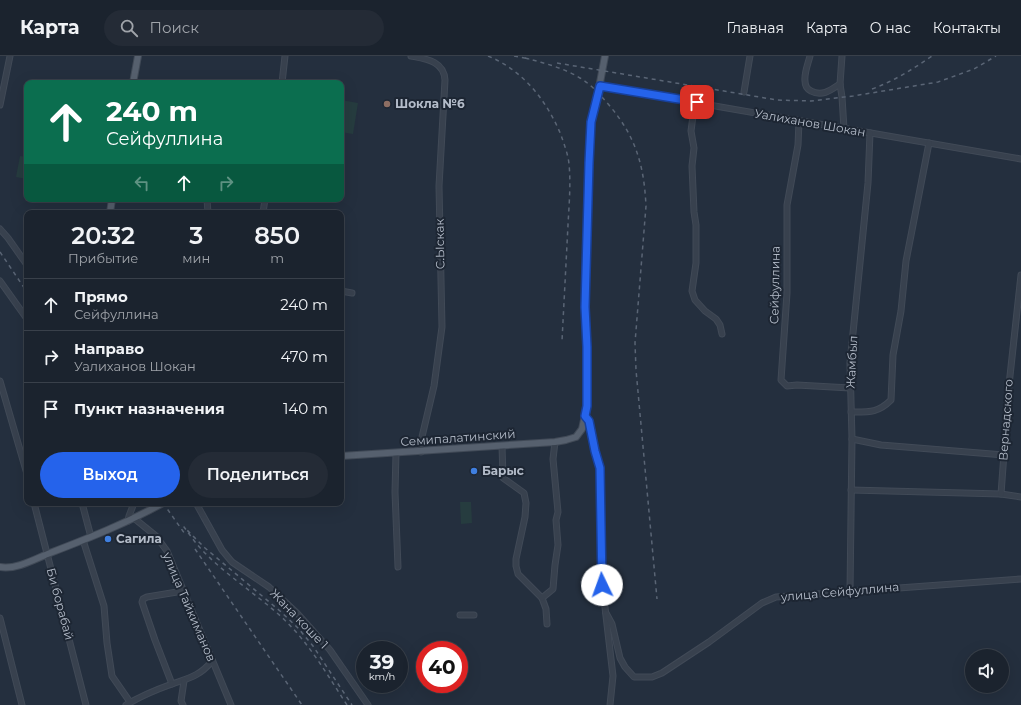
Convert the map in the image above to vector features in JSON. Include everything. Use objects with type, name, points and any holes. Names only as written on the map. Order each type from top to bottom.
[{"type":"main road","points":[[134,80],[138,56]]},
{"type":"main road","points":[[585,416],[587,406],[585,307],[589,156],[591,122],[600,86],[605,56]]},
{"type":"main road","name":"Семипалатинский","points":[[344,456],[421,452],[555,442],[576,436],[582,429],[585,416]]},
{"type":"main road","points":[[0,568],[16,566],[91,537],[135,519],[158,506]]},
{"type":"street","points":[[0,105],[10,56]]},
{"type":"street","points":[[282,80],[285,56]]},
{"type":"street","name":"С.Ыскак","points":[[411,56],[438,64],[443,69],[445,80],[439,186],[442,327],[434,386],[421,441],[421,452]]},
{"type":"street","points":[[744,92],[750,56]]},
{"type":"street","points":[[810,56],[805,82],[809,90],[816,93],[824,93],[840,84]]},
{"type":"street","points":[[842,56],[840,84],[844,129]]},
{"type":"street","name":"Уалиханов Шокан","points":[[600,86],[1021,159]]},
{"type":"street","points":[[697,102],[691,131],[694,148],[692,166],[696,225],[696,263],[692,291],[695,300],[705,311],[716,319],[722,334]]},
{"type":"street","name":"Сейфуллина","points":[[799,121],[798,145],[787,205],[787,293],[782,380],[787,386],[797,385],[850,388]]},
{"type":"street","name":"Жамбыл","points":[[850,592],[852,439],[850,388],[851,355],[868,183],[870,133]]},
{"type":"street","points":[[851,412],[872,411],[883,408],[891,400],[893,355],[901,311],[906,261],[929,143]]},
{"type":"street","points":[[0,229],[24,261]]},
{"type":"street","name":"Вернадского","points":[[1001,494],[1012,350],[1020,301],[1021,275]]},
{"type":"street","points":[[0,281],[24,315]]},
{"type":"street","points":[[344,292],[352,293]]},
{"type":"street","points":[[0,381],[24,460]]},
{"type":"street","name":"улица Сейфуллина","points":[[585,416],[590,426],[600,468],[601,573],[612,676],[610,705]]},
{"type":"street","points":[[852,439],[881,445],[1004,455]]},
{"type":"street","points":[[542,598],[553,589],[558,545],[556,520],[558,512],[553,459],[555,442]]},
{"type":"street","points":[[502,446],[503,478],[524,494],[526,503],[525,517],[516,559],[518,574],[542,598],[546,609],[547,624]]},
{"type":"street","points":[[396,453],[395,492],[398,567]]},
{"type":"street","points":[[851,490],[1001,494],[1021,497]]},
{"type":"street","name":"Би борабай","points":[[35,506],[86,705]]},
{"type":"street","points":[[83,506],[91,537]]},
{"type":"street","points":[[128,522],[133,506]]},
{"type":"street","name":"Жана коше 1","points":[[198,506],[222,550],[232,562],[269,588],[297,613],[330,650],[368,705]]},
{"type":"street","name":"улица Тайкиманов","points":[[135,519],[156,536],[167,551],[231,705]]},
{"type":"street","points":[[83,540],[104,606],[107,643],[112,676],[128,704],[172,684],[184,681],[205,670],[212,661]]},
{"type":"street","name":"улица Сейфуллина","points":[[606,613],[612,624],[620,658],[625,667],[634,677],[652,677],[662,673],[709,642],[762,603],[776,597],[1021,579]]},
{"type":"street","points":[[172,684],[142,602],[143,599],[148,597],[183,591]]},
{"type":"street","points":[[460,616],[474,615]]},
{"type":"street","points":[[0,618],[22,705]]},
{"type":"street","points":[[183,705],[181,701],[184,681]]},
{"type":"green space","points":[[344,101],[358,103],[353,134],[344,132]]},
{"type":"green space","points":[[20,156],[24,157],[24,178],[16,177]]},
{"type":"green space","points":[[460,502],[471,502],[472,523],[461,524]]},
{"type":"railway","points":[[488,56],[512,69],[523,78],[541,99],[555,122],[567,153],[570,187],[562,341]]},
{"type":"railway","points":[[514,56],[530,59]]},
{"type":"railway","points":[[872,89],[918,66],[932,56]]},
{"type":"railway","points":[[557,63],[777,100],[811,101],[853,96],[938,82],[974,69],[996,56]]},
{"type":"railway","points":[[525,58],[567,71],[592,87],[609,105],[626,129],[641,164],[646,206],[635,343],[636,370],[657,599]]},
{"type":"railway","points":[[0,252],[24,288]]},
{"type":"railway","points":[[165,506],[185,534]]},
{"type":"railway","points":[[347,705],[307,645],[288,623],[212,559],[198,545],[184,527],[205,548],[298,628],[313,646],[352,705]]},
{"type":"railway","points":[[195,549],[302,705]]},
{"type":"place","name":"Шокла №6","points":[[387,104]]},
{"type":"place","name":"Барыс","points":[[474,471]]},
{"type":"place","name":"Сагила","points":[[108,539]]},
{"type":"route","points":[[602,585],[600,468],[595,451],[592,430],[589,421],[585,416],[587,406],[585,307],[591,122],[600,86],[697,102]]}]
